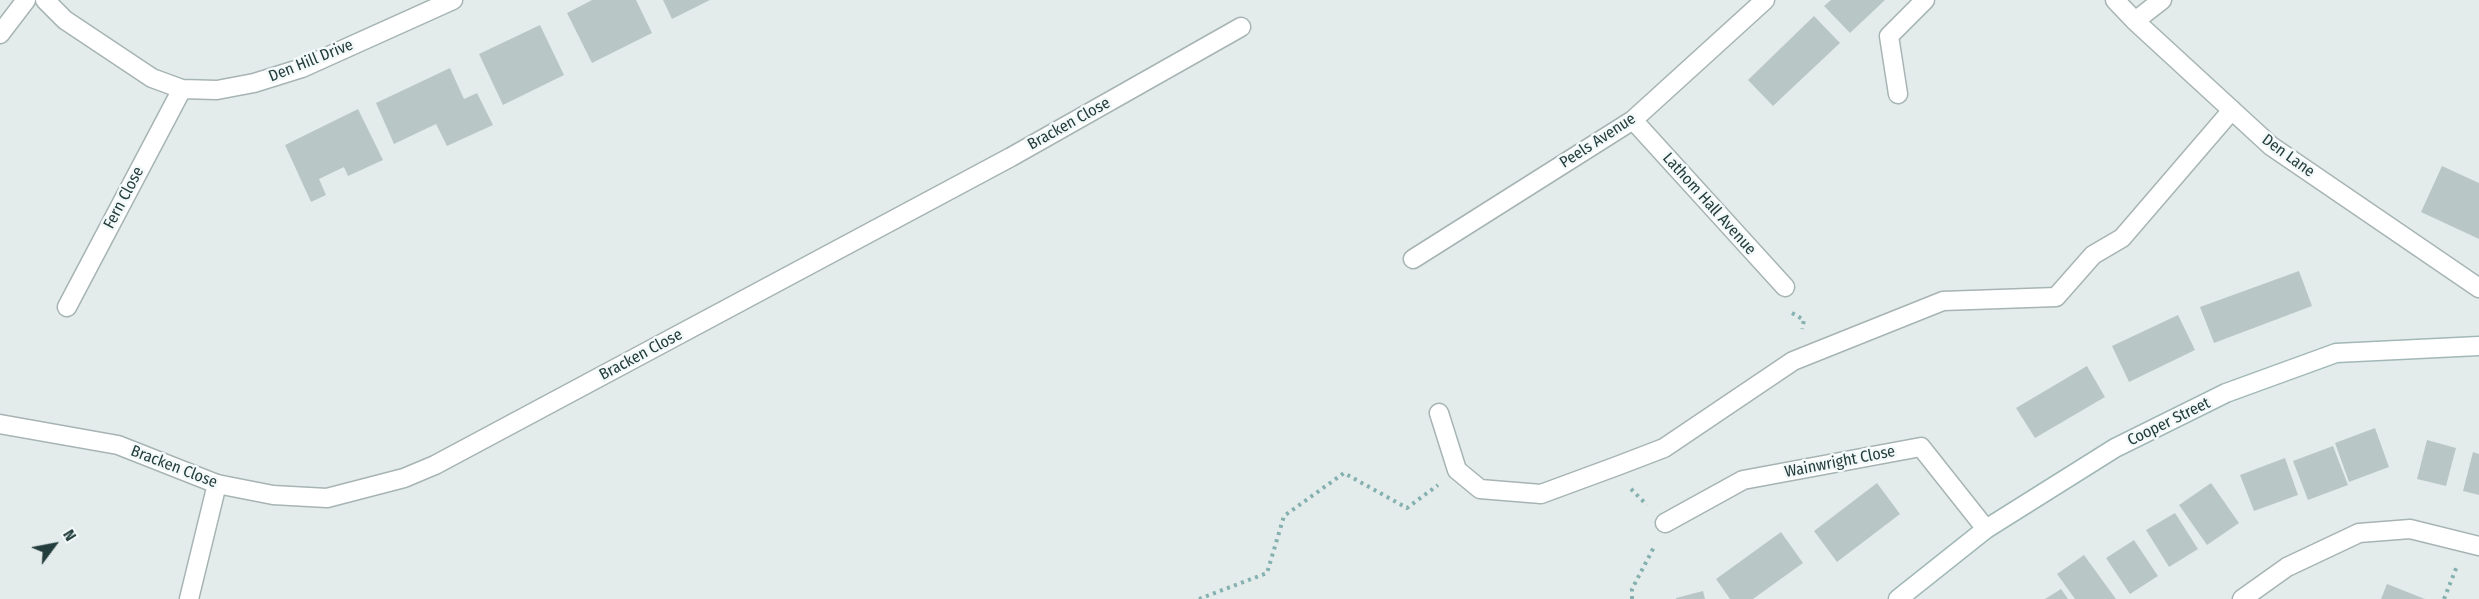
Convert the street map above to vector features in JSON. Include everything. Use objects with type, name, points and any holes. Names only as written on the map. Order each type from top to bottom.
[{"type":"street","points":[[0,34],[26,0]]},
{"type":"street","name":"Den Hill Drive","points":[[45,0],[65,20],[152,78],[182,89],[217,90],[254,83],[302,68],[453,0]]},
{"type":"street","name":"Peels Avenue","points":[[1413,259],[1633,120],[1765,0]]},
{"type":"street","points":[[1898,94],[1890,56],[1889,36],[1925,0]]},
{"type":"street","name":"Den Lane","points":[[2115,0],[2271,146],[2479,288]]},
{"type":"street","points":[[2135,21],[2162,0]]},
{"type":"street","name":"Bracken Close","points":[[0,424],[118,446],[217,484],[273,495],[327,498],[404,478],[435,465],[1011,157],[1241,27]]},
{"type":"street","name":"Fern Close","points":[[67,307],[182,89]]},
{"type":"street","points":[[1439,412],[1458,470],[1480,489],[1542,494],[1664,448],[1793,361],[1943,301],[2056,297],[2093,255],[2122,238],[2232,110]]},
{"type":"street","name":"Lathom Hall Avenue","points":[[1633,120],[1785,287]]},
{"type":"street","name":"Cooper Street","points":[[1898,599],[1986,529],[2115,448],[2226,393],[2336,353],[2479,346]]},
{"type":"street","name":"Wainwright Close","points":[[1665,523],[1743,480],[1921,447],[1986,529]]},
{"type":"street","points":[[189,599],[217,484]]},
{"type":"street","points":[[2242,599],[2287,567],[2359,533],[2410,529],[2472,545]]},
{"type":"path","points":[[1785,287],[1790,312],[1804,320],[1793,361]]},
{"type":"path","points":[[1199,599],[1267,573],[1284,516],[1344,473],[1407,508],[1458,470]]},
{"type":"path","points":[[2444,599],[2472,545]]},
{"type":"building","points":[[592,0],[636,0],[652,33],[592,63],[567,13]]},
{"type":"building","points":[[663,0],[710,0],[672,19]]},
{"type":"building","points":[[1831,0],[1885,0],[1850,33],[1824,6]]},
{"type":"building","points":[[1814,16],[1840,43],[1773,106],[1748,80]]},
{"type":"building","points":[[540,25],[564,75],[503,105],[479,54]]},
{"type":"building","points":[[450,68],[464,99],[477,93],[493,125],[447,146],[436,124],[394,144],[376,103]]},
{"type":"building","points":[[358,109],[383,160],[348,176],[344,167],[319,179],[326,195],[311,202],[285,145]]},
{"type":"building","points":[[2442,166],[2479,183],[2479,239],[2421,212]]},
{"type":"building","points":[[2299,271],[2312,306],[2214,343],[2200,307]]},
{"type":"building","points":[[2178,315],[2195,350],[2129,382],[2112,346]]},
{"type":"building","points":[[2087,366],[2105,397],[2035,438],[2016,408]]},
{"type":"building","points":[[2375,428],[2389,467],[2349,482],[2335,443]]},
{"type":"building","points":[[2427,440],[2456,448],[2446,486],[2417,479]]},
{"type":"building","points":[[2333,446],[2348,485],[2308,500],[2293,461]]},
{"type":"building","points":[[2473,452],[2479,454],[2479,495],[2463,491]]},
{"type":"building","points":[[2285,458],[2298,495],[2254,511],[2240,475]]},
{"type":"building","points":[[1877,483],[1900,514],[1837,562],[1814,531]]},
{"type":"building","points":[[2211,483],[2239,523],[2207,545],[2179,505]]},
{"type":"building","points":[[2175,513],[2198,549],[2169,567],[2146,530]]},
{"type":"building","points":[[1781,532],[1803,563],[1753,599],[1730,599],[1716,579]]},
{"type":"building","points":[[2134,540],[2158,576],[2130,594],[2106,558]]},
{"type":"building","points":[[2084,555],[2116,599],[2075,599],[2057,574]]},
{"type":"building","points":[[2387,584],[2425,599],[2381,599]]},
{"type":"building","points":[[2061,589],[2068,599],[2045,599]]},
{"type":"building","points":[[1703,591],[1705,599],[1676,599],[1676,598]]}]
